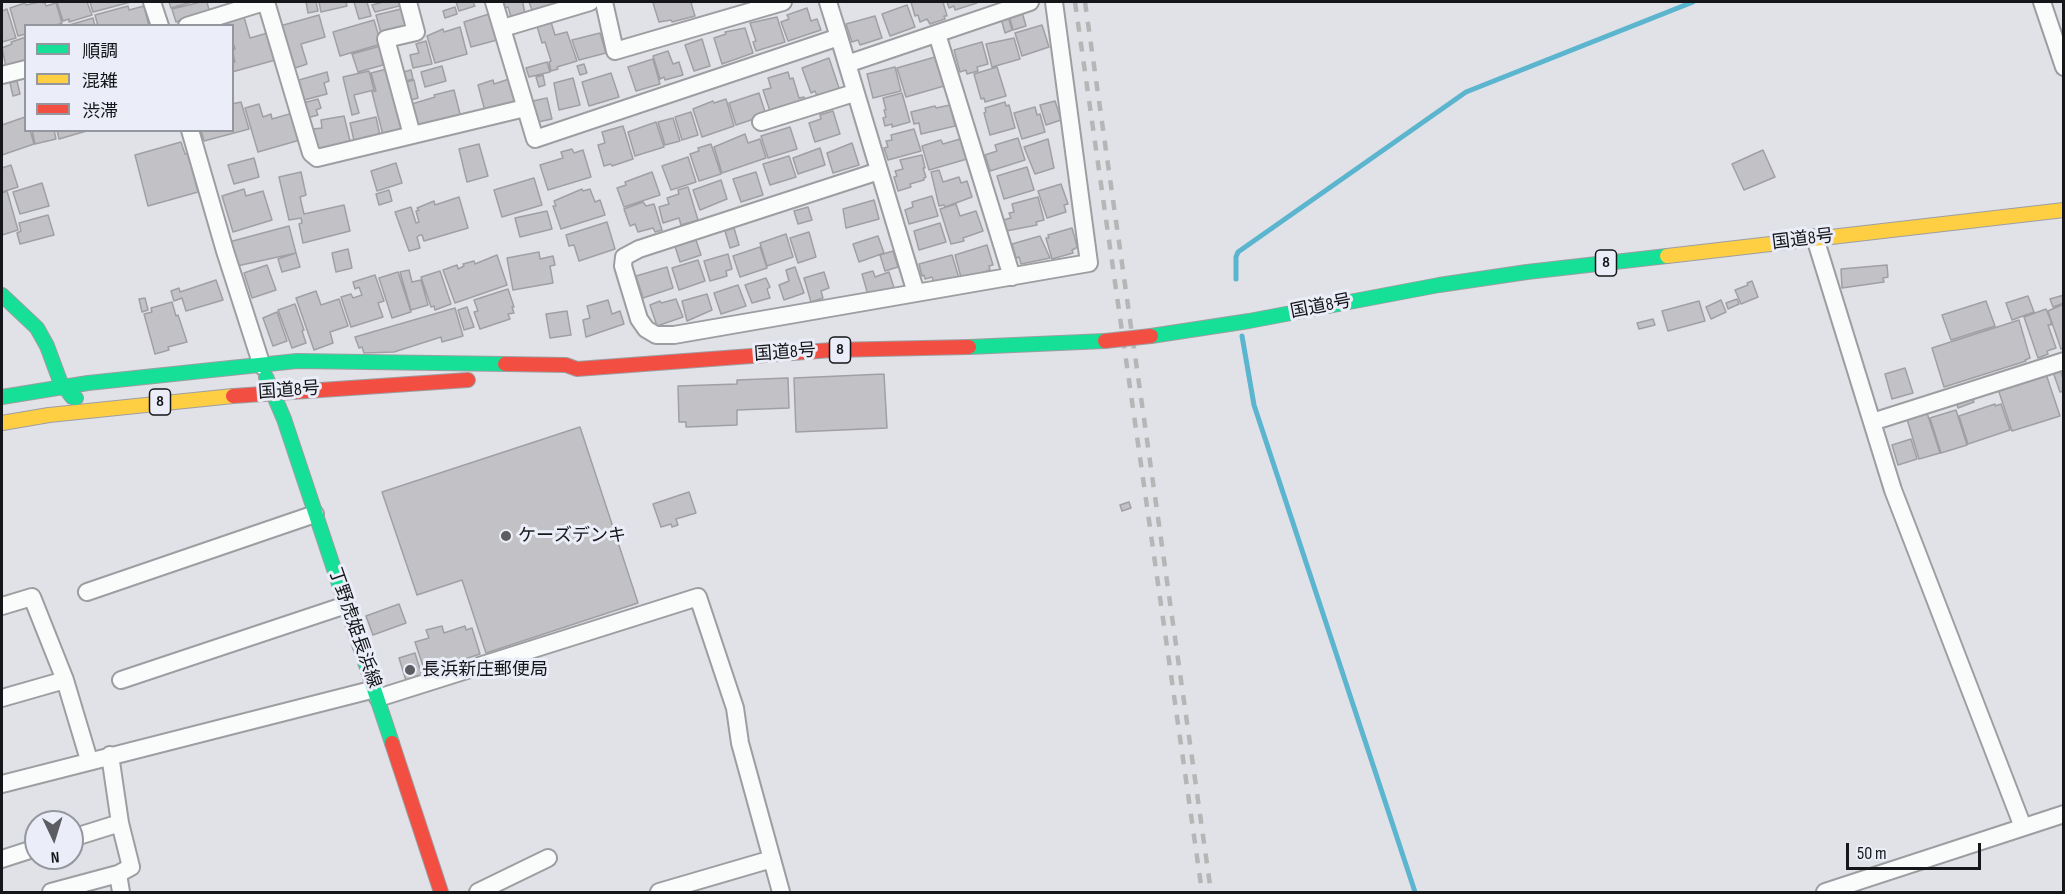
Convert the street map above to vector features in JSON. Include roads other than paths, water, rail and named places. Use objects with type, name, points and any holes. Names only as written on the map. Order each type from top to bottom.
[{"type":"main road","name":"国道8号","points":[[507,378],[566,374],[577,369],[832,350],[1010,346],[1105,341],[1249,321],[1439,285],[1527,272],[2064,210]]},
{"type":"main road","points":[[2,295],[51,341],[66,372],[62,396],[46,406],[8,422]]},
{"type":"main road","points":[[37,328],[41,346],[38,364]]},
{"type":"main road","points":[[37,328],[47,346],[60,381],[72,397],[82,399],[140,398],[192,392],[213,397]]},
{"type":"main road","name":"国道8号","points":[[6,396],[88,383],[297,361],[566,365],[577,369]]},
{"type":"main road","name":"丁野虎姫長浜線","points":[[262,366],[284,419],[441,892]]},
{"type":"main road","points":[[66,372],[88,383]]},
{"type":"main road","points":[[6,396],[32,378]]},
{"type":"main road","name":"国道8号","points":[[8,422],[213,397],[484,380]]},
{"type":"street","points":[[152,2],[159,24]]},
{"type":"street","points":[[194,24],[265,2],[313,156],[317,158],[525,108]]},
{"type":"street","points":[[408,2],[416,32],[386,39],[412,135]]},
{"type":"street","points":[[494,2],[535,139],[839,38]]},
{"type":"street","points":[[503,28],[590,2]]},
{"type":"street","points":[[604,2],[615,51],[783,2]]},
{"type":"street","points":[[828,2],[916,294]]},
{"type":"street","points":[[848,64],[1030,2]]},
{"type":"street","points":[[879,171],[639,249],[624,256],[623,266],[639,319],[646,329],[656,335],[674,335],[1089,263],[1054,2]]},
{"type":"street","points":[[2042,2],[2064,67]]},
{"type":"street","points":[[937,34],[1012,276]]},
{"type":"street","points":[[2,75],[24,70]]},
{"type":"street","points":[[761,122],[854,93]]},
{"type":"street","points":[[191,132],[225,251],[262,366]]},
{"type":"street","points":[[1815,238],[1893,490],[2023,827]]},
{"type":"street","points":[[1872,422],[2064,361]]},
{"type":"street","points":[[87,592],[315,514]]},
{"type":"street","points":[[2,606],[32,597],[64,680],[89,760]]},
{"type":"street","points":[[2,784],[89,760],[376,693],[698,597],[735,708],[740,743],[781,892]]},
{"type":"street","points":[[121,680],[346,605]]},
{"type":"street","points":[[2,698],[64,680]]},
{"type":"street","points":[[51,892],[118,874],[131,867],[120,823],[110,755]]},
{"type":"street","points":[[1825,892],[2064,814]]},
{"type":"street","points":[[84,834],[120,823]]},
{"type":"street","points":[[2,859],[24,853]]},
{"type":"street","points":[[477,892],[548,858]]},
{"type":"street","points":[[659,892],[772,859]]},
{"type":"street","points":[[118,874],[121,892]]},
{"type":"waterway","points":[[1236,279],[1238,252],[1466,92],[1693,2]]},
{"type":"waterway","points":[[1242,336],[1254,405],[1415,892]]},
{"type":"railway","points":[[1075,2],[1202,892]]},
{"type":"railway","points":[[1085,2],[1211,892]]},
{"type":"place","name":"ケーズデンキ","points":[[506,536]]},
{"type":"place","name":"長浜新庄郵便局","points":[[410,670]]}]
